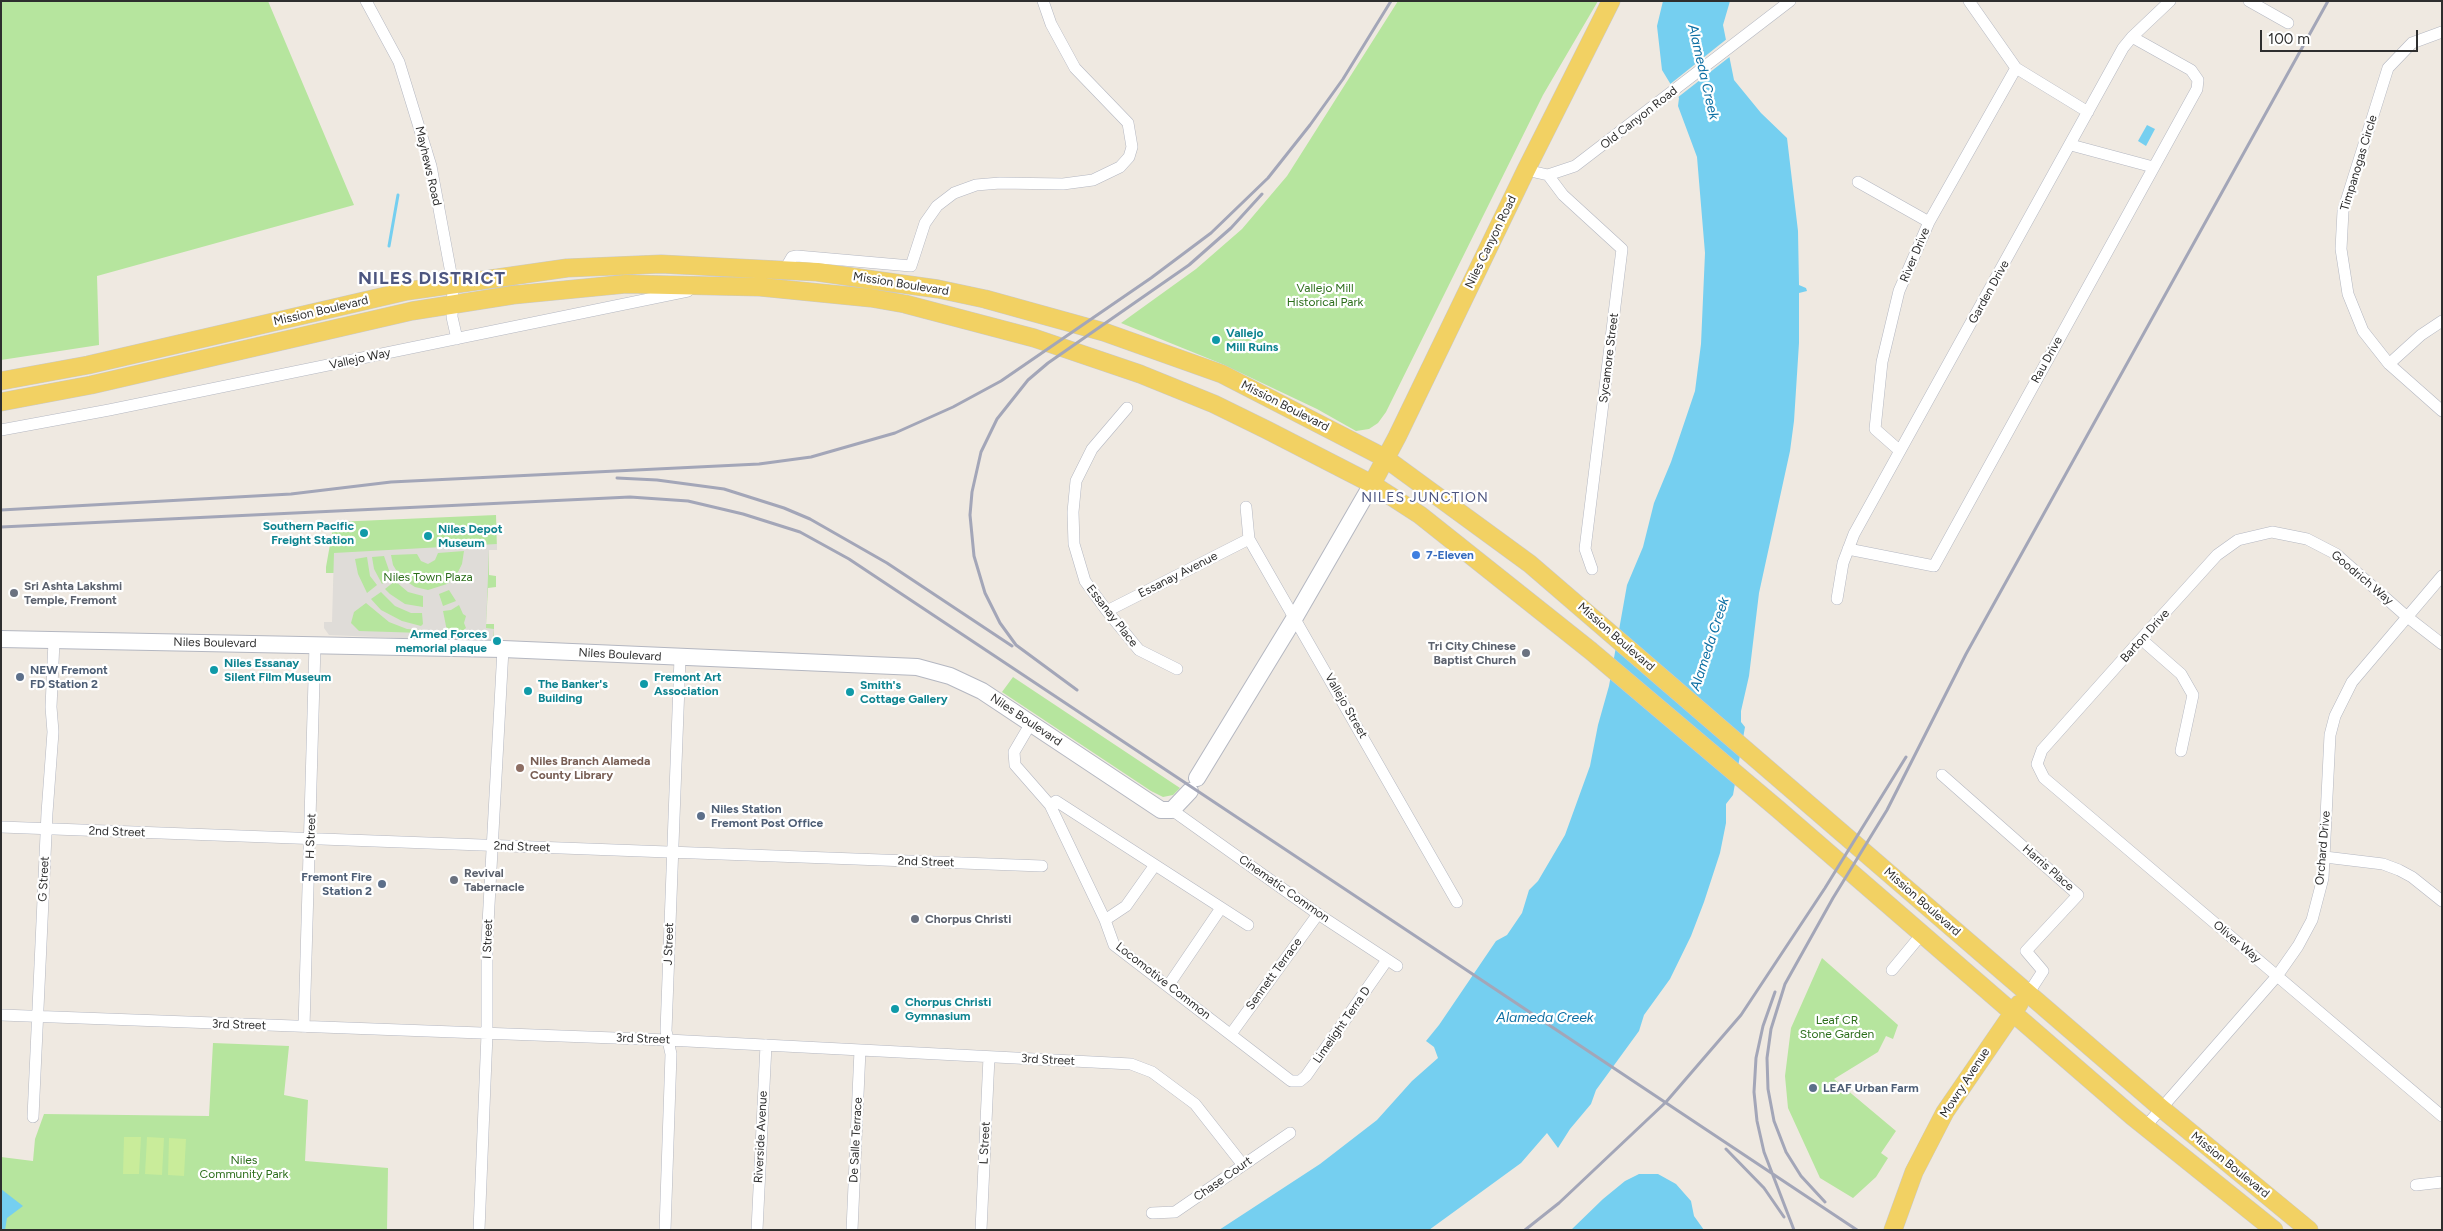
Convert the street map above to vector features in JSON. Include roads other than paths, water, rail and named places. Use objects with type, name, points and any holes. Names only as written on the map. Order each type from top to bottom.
[{"type":"main road","name":"Niles Canyon Road","points":[[1372,484],[1611,1]]},
{"type":"main road","name":"Mission Boulevard","points":[[1,381],[51,373],[397,293],[566,268],[661,264],[785,269],[947,291],[985,299],[1104,332],[1222,374],[1385,458],[1495,537],[1596,620],[2161,1108],[2309,1230]]},
{"type":"main road","points":[[661,264],[661,284]]},
{"type":"main road","name":"Mission Boulevard","points":[[1,402],[91,386],[213,356],[452,304],[581,288],[661,284],[760,287],[842,294],[905,304],[1034,338],[1140,374],[1214,404],[1372,484],[1420,515],[1591,652],[1751,787],[2145,1127],[2274,1230]]},
{"type":"main road","points":[[209,336],[213,356]]},
{"type":"main road","points":[[1172,810],[1194,784],[1294,619],[1372,484]]},
{"type":"main road","name":"Niles Boulevard","points":[[1,639],[503,649],[917,667],[950,676],[968,684],[1031,723],[1161,810],[1172,810]]},
{"type":"main road","name":"Mowry Avenue","points":[[1887,1230],[1945,1112],[2012,1013],[2028,994]]},
{"type":"main road","name":"Mowry Avenue","points":[[1893,1230],[1912,1178]]},
{"type":"street","name":"Mayhews Road","points":[[366,1],[399,62],[430,166],[453,284],[452,304],[457,339]]},
{"type":"street","points":[[760,287],[785,269],[792,257],[803,256],[911,266],[925,223],[937,206],[954,193],[976,185],[1000,183],[1063,184],[1093,180],[1120,167],[1129,157],[1132,147],[1128,123],[1075,68],[1051,24],[1043,1]]},
{"type":"street","name":"Old Canyon Road","points":[[1548,175],[1575,166],[1790,1]]},
{"type":"street","points":[[1969,1],[2016,68],[2088,112]]},
{"type":"street","points":[[2249,1],[2288,23]]},
{"type":"street","name":"Garden Drive","points":[[1836,600],[1848,549],[1854,534],[2088,112],[2132,36],[2168,2]]},
{"type":"street","name":"Timpanogas Circle","points":[[2442,32],[2412,43],[2388,68],[2343,211],[2341,250],[2348,294],[2364,331],[2389,364],[2442,411]]},
{"type":"street","name":"Rau Drive","points":[[1848,549],[1934,566],[2197,89],[2200,74],[2132,36]]},
{"type":"street","name":"River Drive","points":[[1900,451],[1874,429],[1882,362],[1900,290],[1929,222],[2016,68]]},
{"type":"street","points":[[2071,145],[2154,167]]},
{"type":"street","points":[[1526,170],[1548,175]]},
{"type":"street","name":"Sycamore Street","points":[[1548,175],[1564,195],[1622,249],[1585,549],[1592,569]]},
{"type":"street","points":[[1858,182],[1929,222]]},
{"type":"street","name":"Vallejo Way","points":[[1,430],[119,408],[717,285]]},
{"type":"street","points":[[2389,364],[2421,335],[2442,322]]},
{"type":"street","name":"Essanay Place","points":[[1128,408],[1092,449],[1076,482],[1072,512],[1074,544],[1085,581],[1106,611],[1139,650],[1177,669]]},
{"type":"street","name":"Vallejo Street","points":[[1246,507],[1250,538],[1294,619],[1306,635],[1457,902]]},
{"type":"street","name":"Goodrich Way","points":[[2272,532],[2306,539],[2336,554],[2406,616],[2442,644]]},
{"type":"street","name":"Barton Drive","points":[[2037,764],[2042,750],[2217,555],[2238,540],[2272,532]]},
{"type":"street","name":"Essanay Avenue","points":[[1106,611],[1250,538]]},
{"type":"street","name":"Orchard Drive","points":[[2145,1127],[2277,976],[2298,946],[2312,920],[2322,878],[2325,857],[2330,735],[2335,716],[2352,682],[2406,616],[2442,576]]},
{"type":"street","points":[[2141,639],[2181,674],[2193,695],[2181,751]]},
{"type":"street","name":"G Street","points":[[33,1117],[46,829],[53,732],[51,707],[54,641]]},
{"type":"street","name":"H Street","points":[[304,1027],[311,839],[315,644]]},
{"type":"street","name":"I Street","points":[[480,1230],[487,1034],[487,942],[503,649]]},
{"type":"street","name":"J Street","points":[[665,1230],[671,1054],[666,1031],[680,658]]},
{"type":"street","name":"Locomotive Common","points":[[1031,723],[1014,752],[1015,765],[1050,805],[1105,920],[1114,945],[1291,1081]]},
{"type":"street","name":"Oliver Way","points":[[2037,764],[2044,778],[2442,1116]]},
{"type":"street","name":"Harris Place","points":[[1942,775],[2078,895],[2026,951],[2043,971],[2028,994]]},
{"type":"street","points":[[1050,805],[1056,801],[1248,925]]},
{"type":"street","name":"Cinematic Common","points":[[1172,810],[1318,914],[1397,966]]},
{"type":"street","name":"2nd Street","points":[[1,827],[1042,866]]},
{"type":"street","points":[[2325,857],[2382,864],[2399,870],[2412,877],[2442,901]]},
{"type":"street","points":[[1105,920],[1126,906],[1155,865]]},
{"type":"street","points":[[1168,986],[1221,908]]},
{"type":"street","name":"Sennett Terrace","points":[[1231,1034],[1318,914]]},
{"type":"street","points":[[1892,970],[1921,935]]},
{"type":"street","name":"Limelight Terra D","points":[[1291,1081],[1300,1081],[1306,1076],[1387,960]]},
{"type":"street","name":"3rd Street","points":[[1,1015],[668,1040],[1121,1063],[1143,1067],[1195,1104],[1243,1165]]},
{"type":"street","name":"Riverside Avenue","points":[[757,1230],[766,1045]]},
{"type":"street","name":"De Salle Terrace","points":[[852,1230],[860,1050]]},
{"type":"street","name":"L Street","points":[[981,1230],[989,1057]]},
{"type":"street","name":"Chase Court","points":[[1152,1213],[1175,1212],[1290,1132]]},
{"type":"street","points":[[2416,1185],[2442,1182]]},
{"type":"water","name":"Alameda Creek","points":[[1663,1],[1730,1],[1723,25],[1734,80],[1761,113],[1787,138],[1798,231],[1799,285],[1806,288],[1807,291],[1799,293],[1799,343],[1794,421],[1790,451],[1759,593],[1749,676],[1741,711],[1741,722],[1745,727],[1733,795],[1726,804],[1726,823],[1720,853],[1704,902],[1691,936],[1670,979],[1644,1015],[1639,1031],[1596,1090],[1591,1104],[1570,1129],[1558,1148],[1547,1133],[1521,1163],[1429,1230],[1219,1230],[1320,1164],[1377,1120],[1412,1081],[1438,1058],[1434,1047],[1426,1041],[1496,941],[1507,935],[1522,913],[1529,890],[1538,881],[1565,835],[1590,766],[1598,725],[1609,686],[1627,585],[1643,547],[1654,503],[1671,462],[1695,391],[1701,344],[1705,253],[1697,157],[1678,106],[1679,98],[1662,70],[1657,26]]},
{"type":"water","points":[[2147,125],[2155,129],[2146,146],[2138,141]]},
{"type":"water","points":[[1639,1174],[1658,1174],[1676,1184],[1691,1201],[1694,1216],[1704,1230],[1571,1230],[1603,1199],[1625,1181]]},
{"type":"water","points":[[1,1189],[23,1206],[7,1218],[5,1230],[1,1230]]},
{"type":"waterway","points":[[389,246],[398,195]]},
{"type":"railway","points":[[1,510],[291,494],[391,482],[759,464],[811,457],[895,433],[953,407],[1001,381],[1151,278],[1211,233],[1268,178],[1310,125],[1343,79],[1391,1]]},
{"type":"railway","points":[[1825,1202],[1801,1176],[1786,1152],[1774,1121],[1768,1089],[1767,1058],[1771,1029],[1785,984],[1833,898],[1887,810],[1966,654],[2328,1]]},
{"type":"railway","points":[[1077,690],[1016,645],[1000,623],[985,593],[974,556],[970,515],[972,492],[981,452],[997,419],[1028,380],[1048,363],[1189,265],[1231,228],[1262,194]]},
{"type":"railway","points":[[617,478],[657,480],[724,489],[784,508],[810,519],[887,563],[1012,646]]},
{"type":"railway","points":[[1,527],[630,497],[688,501],[743,514],[800,532],[849,559],[1857,1230]]},
{"type":"railway","points":[[1525,1230],[1559,1203],[1666,1102],[1741,1015],[1825,888],[1906,757]]},
{"type":"railway","points":[[1775,992],[1763,1026],[1756,1058],[1754,1092],[1757,1121],[1764,1152],[1794,1230]]},
{"type":"railway","points":[[1726,1149],[1764,1188],[1784,1217]]},
{"type":"place","name":"Vallejo Mill Ruins","points":[[1216,340]]},
{"type":"place","name":"Southern Pacific Freight Station","points":[[364,533]]},
{"type":"place","name":"Niles Depot Museum","points":[[428,536]]},
{"type":"place","name":"7-Eleven","points":[[1416,555]]},
{"type":"place","name":"Sri Ashta Lakshmi Temple, Fremont","points":[[14,593]]},
{"type":"place","name":"Armed Forces memorial plaque","points":[[497,641]]},
{"type":"place","name":"Tri City Chinese Baptist Church","points":[[1526,653]]},
{"type":"place","name":"Niles Essanay Silent Film Museum","points":[[214,670]]},
{"type":"place","name":"NEW Fremont FD Station 2","points":[[20,677]]},
{"type":"place","name":"Fremont Art Association","points":[[644,684]]},
{"type":"place","name":"The Banker's Building","points":[[528,691]]},
{"type":"place","name":"Smith's Cottage Gallery","points":[[850,692]]},
{"type":"place","name":"Niles Branch Alameda County Library","points":[[520,768]]},
{"type":"place","name":"Niles Station Fremont Post Office","points":[[701,816]]},
{"type":"place","name":"Revival Tabernacle","points":[[454,880]]},
{"type":"place","name":"Fremont Fire Station 2","points":[[382,884]]},
{"type":"place","name":"Chorpus Christi","points":[[915,919]]},
{"type":"place","name":"Chorpus Christi Gymnasium","points":[[895,1009]]},
{"type":"place","name":"LEAF Urban Farm","points":[[1813,1088]]},
{"type":"district","name":"NILES DISTRICT","points":[[432,279]]},
{"type":"district","name":"NILES JUNCTION","points":[[1425,498]]},
{"type":"park label","name":"Vallejo Mill Historical Park","points":[[1325,295]]},
{"type":"park label","name":"Niles Town Plaza","points":[[428,577]]},
{"type":"park label","name":"Leaf CR Stone Garden","points":[[1837,1027]]},
{"type":"park label","name":"Niles Community Park","points":[[244,1167]]}]
